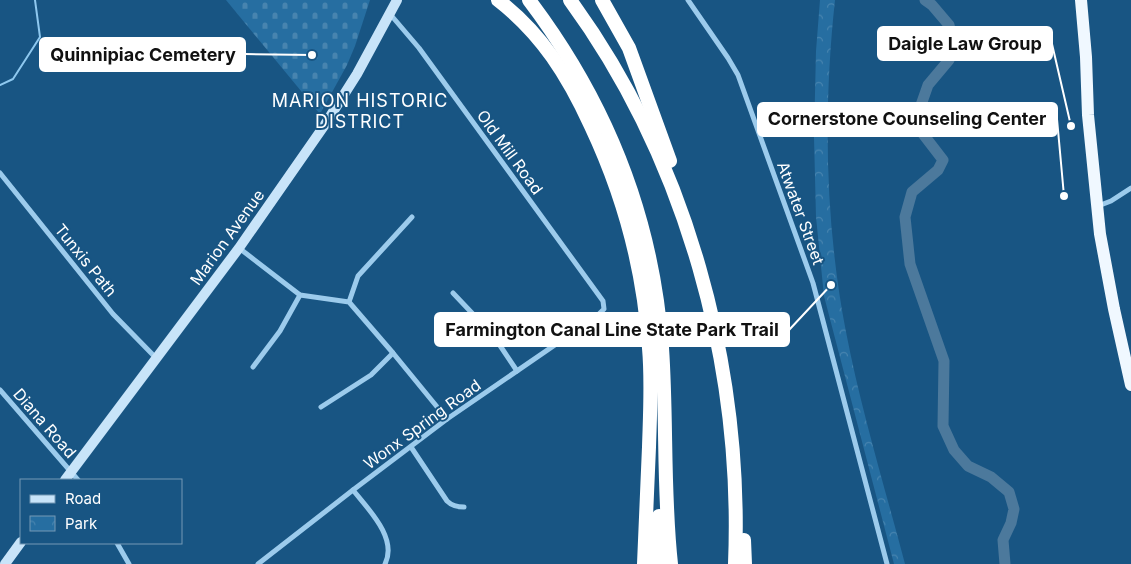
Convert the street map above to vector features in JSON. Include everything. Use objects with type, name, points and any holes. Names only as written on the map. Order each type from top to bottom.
[{"type":"highway","points":[[498,0],[537,36],[555,58],[564,73],[604,153],[619,194],[631,237],[644,296],[651,374],[644,564]]},
{"type":"highway","points":[[529,0],[563,48],[586,87],[616,149],[644,235],[654,280],[662,348],[667,515],[671,564]]},
{"type":"highway","points":[[570,0],[612,63],[643,123],[671,185],[703,282]]},
{"type":"highway","points":[[602,0],[629,48],[695,237],[718,349],[741,480],[745,564]]},
{"type":"highway","points":[[1082,0],[1088,115],[1097,207],[1104,260],[1131,385]]},
{"type":"highway","points":[[657,564],[663,395]]},
{"type":"highway","points":[[729,416],[736,519],[735,564]]},
{"type":"main road","name":"Marion Avenue","points":[[68,476],[239,248],[324,126],[357,74],[397,0]]},
{"type":"main road","points":[[6,564],[20,543]]},
{"type":"street","name":"Atwater Street","points":[[688,0],[738,75],[804,257],[820,309],[887,564]]},
{"type":"street","name":"Old Mill Road","points":[[390,14],[424,56],[603,301],[604,309]]},
{"type":"street","name":"Tunxis Path","points":[[0,173],[113,314],[156,358]]},
{"type":"street","points":[[1097,207],[1111,201],[1131,188]]},
{"type":"street","points":[[350,302],[358,276],[412,217]]},
{"type":"street","points":[[239,248],[300,295],[350,302],[447,419]]},
{"type":"street","points":[[453,293],[490,332],[517,371]]},
{"type":"street","points":[[253,367],[280,332],[300,295]]},
{"type":"street","name":"Wonx Spring Road","points":[[258,564],[447,419],[597,316],[604,309]]},
{"type":"street","points":[[321,407],[371,375],[393,353]]},
{"type":"street","name":"Diana Road","points":[[0,390],[68,476]]},
{"type":"street","points":[[411,447],[447,501],[450,504],[464,507]]},
{"type":"street","points":[[353,490],[386,536],[388,550],[385,564]]},
{"type":"street","points":[[118,544],[129,564]]},
{"type":"green space","points":[[226,0],[370,0],[347,65],[320,114]]},
{"type":"green space","points":[[820,0],[835,0],[829,83],[828,167],[830,208],[839,291],[859,390],[905,564],[894,564],[824,296],[816,217],[814,137],[816,51]]},
{"type":"waterway","points":[[0,85],[13,79],[40,37],[35,0]]},
{"type":"waterway","points":[[925,0],[932,5],[949,25],[954,48],[949,60],[928,85],[921,105],[923,134],[943,160],[938,170],[912,192],[905,217],[910,264],[944,361],[943,426],[954,450],[968,466],[991,477],[1009,492],[1014,509],[1011,523],[1003,540],[1005,564]]},
{"type":"place","name":"Quinnipiac Cemetery","points":[[312,55]]},
{"type":"place","name":"Daigle Law Group","points":[[1071,126]]},
{"type":"place","name":"Cornerstone Counseling Center","points":[[1064,196]]},
{"type":"place","name":"Farmington Canal Line State Park Trail","points":[[831,285]]},
{"type":"district","name":"MARION HISTORIC DISTRICT","points":[[360,111]]}]
